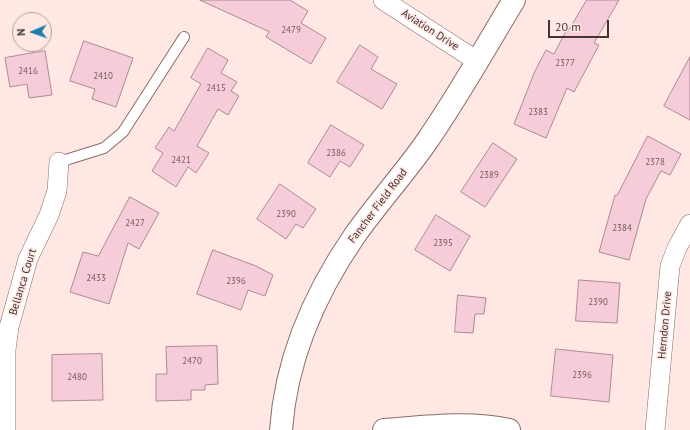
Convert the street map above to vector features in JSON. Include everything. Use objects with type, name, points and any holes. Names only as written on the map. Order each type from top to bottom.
[{"type":"street","name":"Aviation Drive","points":[[384,0],[477,61]]},
{"type":"street","name":"Fancher Field Road","points":[[281,430],[289,378],[300,340],[315,302],[338,261],[356,234],[424,146],[514,0]]},
{"type":"street","name":"Bellanca Court","points":[[6,430],[6,358],[9,327],[28,259],[49,215],[57,191],[59,162]]},
{"type":"street","name":"Herndon Drive","points":[[655,430],[670,266],[677,248],[690,224]]},
{"type":"street","points":[[384,430],[472,425],[494,426],[509,430]]},
{"type":"lane","points":[[59,162],[104,148],[123,132],[184,37]]},
{"type":"building","points":[[200,0],[290,0],[308,11],[301,23],[326,38],[311,64],[266,37],[269,32]]},
{"type":"building","points":[[587,0],[619,0],[594,43],[599,45],[574,92],[567,88],[546,138],[514,124],[535,71],[546,50],[554,54],[567,29],[569,29]]},
{"type":"building","points":[[84,41],[133,58],[116,107],[92,99],[95,89],[70,81]]},
{"type":"building","points":[[360,45],[378,57],[371,69],[397,84],[382,109],[337,82]]},
{"type":"building","points":[[208,48],[228,60],[221,73],[237,82],[231,91],[239,96],[228,115],[218,109],[197,146],[209,153],[196,173],[188,167],[176,187],[152,171],[163,153],[155,148],[169,127],[174,131],[201,84],[191,78]]},
{"type":"building","points":[[45,52],[52,95],[29,98],[27,84],[10,87],[5,58]]},
{"type":"building","points":[[690,57],[690,120],[664,106]]},
{"type":"building","points":[[331,125],[364,145],[350,167],[340,161],[330,177],[308,163]]},
{"type":"building","points":[[648,136],[681,154],[670,175],[661,171],[646,199],[629,260],[599,252],[615,195],[617,195]]},
{"type":"building","points":[[493,143],[517,159],[485,207],[461,192]]},
{"type":"building","points":[[280,184],[316,209],[303,228],[296,224],[286,239],[257,219]]},
{"type":"building","points":[[130,197],[159,213],[139,249],[128,243],[109,304],[70,292],[83,252],[98,256]]},
{"type":"building","points":[[436,215],[470,236],[450,271],[415,250]]},
{"type":"building","points":[[213,250],[256,266],[273,275],[265,296],[248,290],[241,310],[197,294]]},
{"type":"building","points":[[579,280],[620,283],[617,323],[576,321]]},
{"type":"building","points":[[458,295],[486,298],[484,314],[475,314],[473,333],[455,332]]},
{"type":"building","points":[[217,346],[218,384],[205,385],[205,390],[191,390],[191,400],[156,401],[156,374],[167,374],[166,347]]},
{"type":"building","points":[[556,349],[613,355],[609,402],[551,396]]},
{"type":"building","points":[[102,354],[103,400],[52,401],[52,355]]}]
